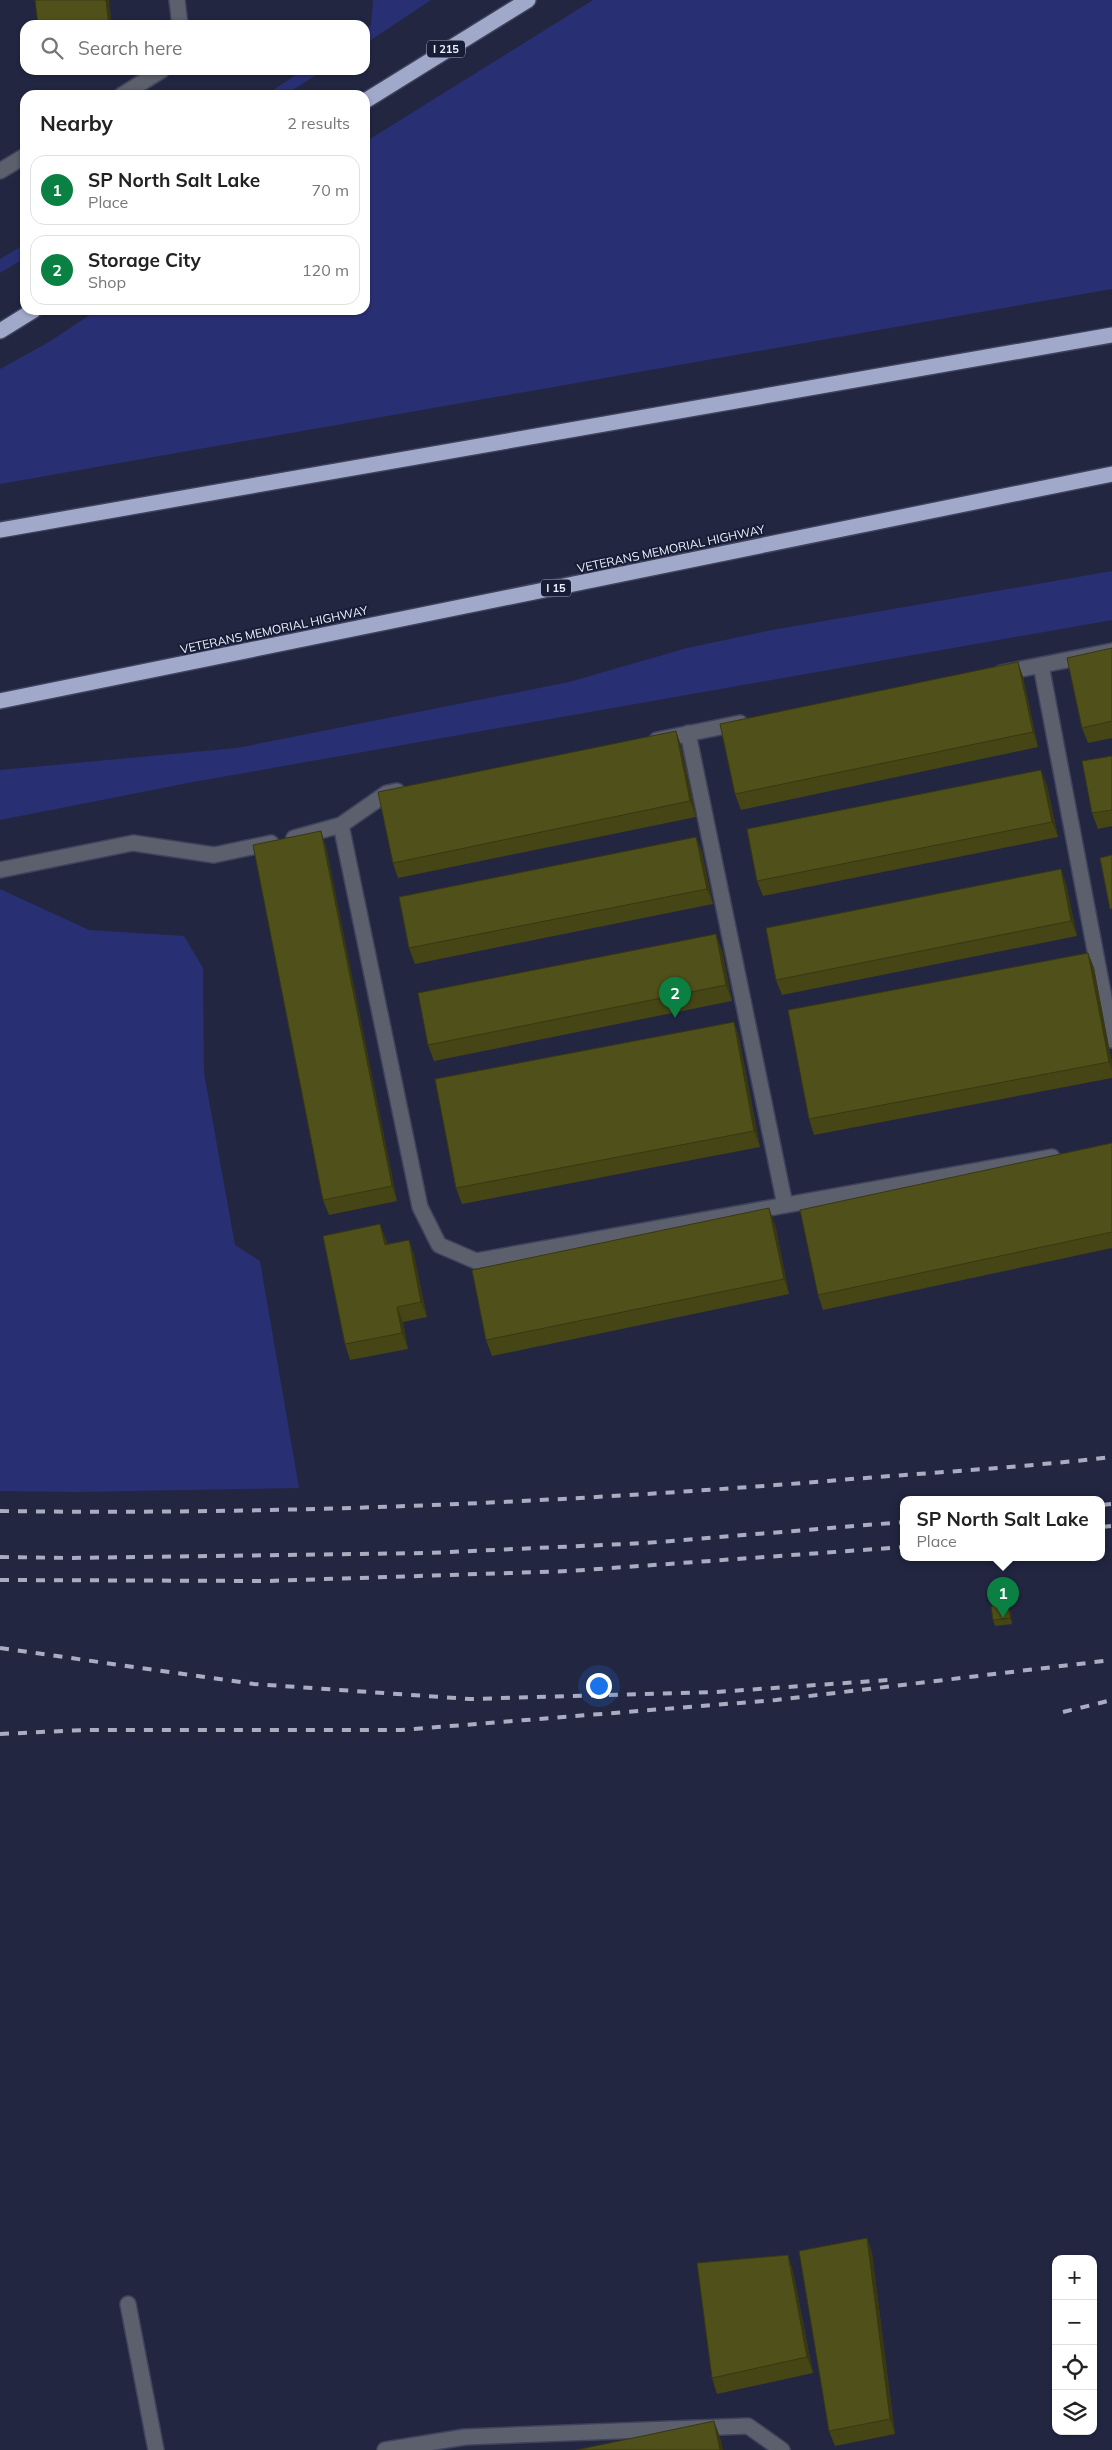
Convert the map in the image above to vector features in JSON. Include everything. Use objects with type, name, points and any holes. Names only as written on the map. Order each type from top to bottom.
[{"type":"highway","name":"I 215","points":[[370,98],[528,0]]},
{"type":"highway","points":[[0,331],[26,315]]},
{"type":"highway","points":[[0,530],[1112,335]]},
{"type":"highway","name":"VETERANS MEMORIAL HIGHWAY","points":[[0,701],[1112,474]]},
{"type":"lane","points":[[177,0],[179,20]]},
{"type":"lane","points":[[130,90],[154,75]]},
{"type":"lane","points":[[0,171],[20,159]]},
{"type":"lane","points":[[984,676],[1112,651]]},
{"type":"lane","points":[[1042,665],[1112,1040]]},
{"type":"lane","points":[[639,743],[755,720]]},
{"type":"lane","points":[[688,734],[785,1205]]},
{"type":"lane","points":[[0,870],[133,843],[214,855],[296,838],[341,825],[388,793],[416,788]]},
{"type":"lane","points":[[341,825],[420,1207],[439,1245],[476,1262],[1064,1155]]},
{"type":"lane","points":[[128,2304],[156,2450]]},
{"type":"lane","points":[[385,2450],[465,2436],[748,2426],[782,2450]]},
{"type":"shaded area","points":[[373,0],[431,0],[370,41]]},
{"type":"shaded area","points":[[593,0],[1112,0],[1112,289],[0,484],[0,369],[49,342],[90,315],[370,315],[370,139]]},
{"type":"shaded area","points":[[296,75],[316,75],[293,90],[273,90]]},
{"type":"shaded area","points":[[20,247],[20,261],[0,273],[0,259]]},
{"type":"shaded area","points":[[1112,571],[1112,620],[193,782],[0,820],[0,770],[237,748],[569,682],[687,648],[772,630]]},
{"type":"shaded area","points":[[0,889],[89,930],[184,936],[203,968],[204,1073],[235,1245],[260,1261],[299,1488],[77,1492],[0,1491]]},
{"type":"building","points":[[35,0],[106,0],[108,20],[37,20]]},
{"type":"building","points":[[1112,648],[1112,721],[1082,728],[1067,658]]},
{"type":"building","points":[[1018,662],[1033,732],[735,794],[720,724]]},
{"type":"building","points":[[676,731],[690,801],[393,863],[378,792]]},
{"type":"building","points":[[1112,756],[1112,810],[1092,813],[1082,761]]},
{"type":"building","points":[[1041,770],[1052,822],[757,881],[747,829]]},
{"type":"building","points":[[321,831],[392,1186],[323,1200],[253,845]]},
{"type":"building","points":[[696,837],[707,889],[409,948],[399,897]]},
{"type":"building","points":[[1112,855],[1112,909],[1110,909],[1100,858]]},
{"type":"building","points":[[1061,869],[1071,921],[776,980],[766,928]]},
{"type":"building","points":[[716,934],[726,985],[428,1045],[418,993]]},
{"type":"building","points":[[1088,953],[1109,1062],[809,1119],[788,1010]]},
{"type":"building","points":[[734,1022],[754,1131],[456,1188],[435,1079]]},
{"type":"building","points":[[1112,1143],[1112,1232],[818,1295],[800,1210]]},
{"type":"building","points":[[769,1208],[784,1279],[486,1340],[472,1270]]},
{"type":"building","points":[[380,1224],[385,1245],[409,1240],[421,1302],[397,1307],[402,1333],[345,1344],[323,1236]]},
{"type":"building","points":[[1008,1605],[1010,1618],[993,1620],[991,1606]]},
{"type":"building","points":[[867,2238],[890,2419],[829,2431],[799,2251]]},
{"type":"building","points":[[788,2255],[807,2357],[712,2378],[697,2263]]},
{"type":"building","points":[[714,2421],[720,2450],[576,2450]]},
{"type":"railway","points":[[0,1511],[104,1512],[310,1509],[621,1496],[1112,1457]]},
{"type":"railway","points":[[1105,1505],[1112,1504]]},
{"type":"railway","points":[[0,1557],[72,1558],[428,1553],[646,1543],[900,1522]]},
{"type":"railway","points":[[1105,1527],[1112,1526]]},
{"type":"railway","points":[[0,1580],[267,1581],[570,1571],[900,1547]]},
{"type":"railway","points":[[0,1648],[254,1684],[470,1699],[716,1692],[888,1680]]},
{"type":"railway","points":[[0,1734],[84,1730],[401,1730],[776,1700],[1112,1660]]},
{"type":"railway","points":[[1063,1712],[1112,1700]]},
{"type":"place","name":"Storage City","points":[[675,1018]]},
{"type":"place","name":"SP North Salt Lake","points":[[1003,1618]]}]
